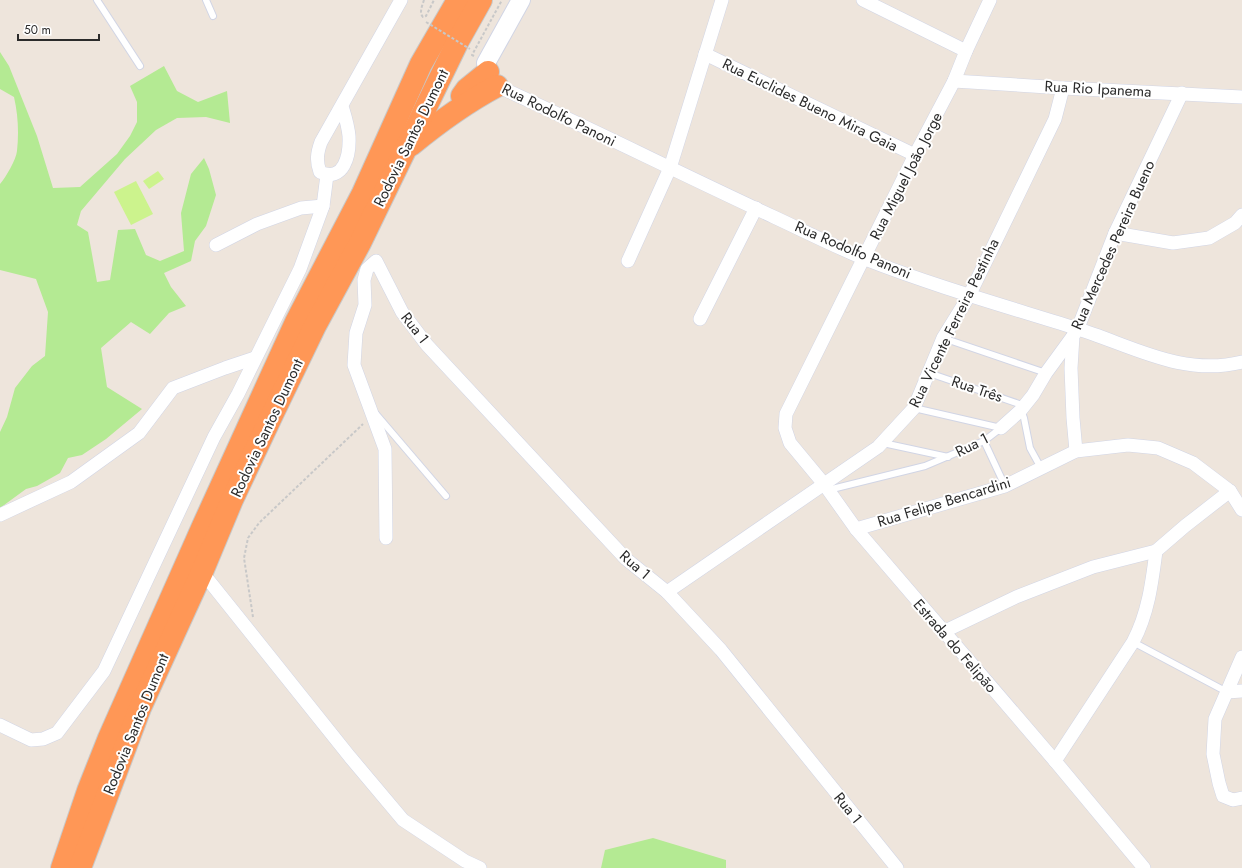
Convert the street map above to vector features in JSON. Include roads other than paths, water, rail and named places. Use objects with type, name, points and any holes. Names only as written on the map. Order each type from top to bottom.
[{"type":"highway","name":"Rodovia Santos Dumont","points":[[62,868],[88,791],[109,738],[296,322],[363,193],[421,64],[458,0]]},
{"type":"highway","name":"Rodovia Santos Dumont","points":[[80,868],[140,708],[202,572],[232,500],[315,326],[360,243],[458,40],[481,0]]},
{"type":"highway","points":[[404,151],[447,116],[467,89],[492,79]]},
{"type":"street","points":[[342,106],[349,135],[349,152],[341,171],[333,175],[327,175],[320,172],[317,165],[317,153],[321,142],[401,0]]},
{"type":"street","points":[[492,79],[486,63],[521,0]]},
{"type":"street","points":[[628,261],[670,168],[722,0]]},
{"type":"street","points":[[862,0],[966,52]]},
{"type":"street","name":"Rua Miguel João Jorge","points":[[786,414],[954,81],[990,0]]},
{"type":"street","name":"Rua Euclides Bueno Mira Gaia","points":[[706,54],[916,155]]},
{"type":"street","name":"Rua Rodolfo Panoni","points":[[492,79],[670,168],[865,258],[969,296],[1156,358],[1194,366],[1233,364],[1242,362]]},
{"type":"street","name":"Rua Rio Ipanema","points":[[954,81],[1242,97]]},
{"type":"street","name":"Rua Vicente Ferreira Pestinha","points":[[667,592],[826,487],[883,443],[914,408],[944,338],[969,296],[1055,119],[1063,88]]},
{"type":"street","name":"Rua Mercedes Pereira Bueno","points":[[1076,451],[1071,368],[1075,332],[1115,233],[1182,93]]},
{"type":"street","points":[[0,726],[31,740],[43,739],[57,733],[104,671],[214,437],[300,269],[323,206],[327,175]]},
{"type":"street","points":[[216,245],[257,224],[301,208],[323,206]]},
{"type":"street","points":[[700,320],[756,208]]},
{"type":"street","points":[[1115,233],[1174,243],[1209,238],[1235,223],[1242,215]]},
{"type":"street","name":"Rua 1","points":[[371,410],[354,365],[356,333],[365,305],[364,280],[367,269],[376,261],[402,312],[427,344],[626,559],[667,592],[720,650],[897,868]]},
{"type":"street","name":"Rua 1","points":[[1001,428],[1023,408],[1075,332]]},
{"type":"street","points":[[0,515],[71,482],[139,433],[173,388],[255,358]]},
{"type":"street","points":[[371,410],[385,449],[386,538]]},
{"type":"street","name":"Estrada do Felipão","points":[[786,414],[785,428],[790,443],[826,487],[856,529],[1055,761],[1144,868]]},
{"type":"street","name":"Rua Felipe Bencardini","points":[[856,529],[1004,486],[1076,451],[1128,445],[1158,448],[1193,463],[1230,491],[1242,510]]},
{"type":"street","points":[[943,632],[1016,597],[1093,567],[1156,551],[1230,491]]},
{"type":"street","points":[[1055,761],[1140,630],[1150,594],[1156,551]]},
{"type":"street","points":[[202,572],[403,820],[465,861],[480,868]]},
{"type":"street","points":[[1242,657],[1215,719],[1214,754],[1223,796],[1233,800],[1242,798]]},
{"type":"street","points":[[1227,692],[1242,691]]},
{"type":"lane","points":[[97,0],[140,66]]},
{"type":"lane","points":[[206,0],[213,16]]},
{"type":"lane","points":[[944,338],[1046,373]]},
{"type":"lane","name":"Rua Três","points":[[929,373],[1023,408]]},
{"type":"lane","points":[[914,408],[1001,428]]},
{"type":"lane","points":[[1023,408],[1030,448],[1041,468]]},
{"type":"lane","points":[[371,410],[446,496]]},
{"type":"lane","name":"Rua 1","points":[[826,487],[926,466],[984,441],[1001,428]]},
{"type":"lane","points":[[984,441],[1004,486]]},
{"type":"lane","points":[[883,443],[948,457]]},
{"type":"lane","points":[[1133,642],[1227,692]]}]
